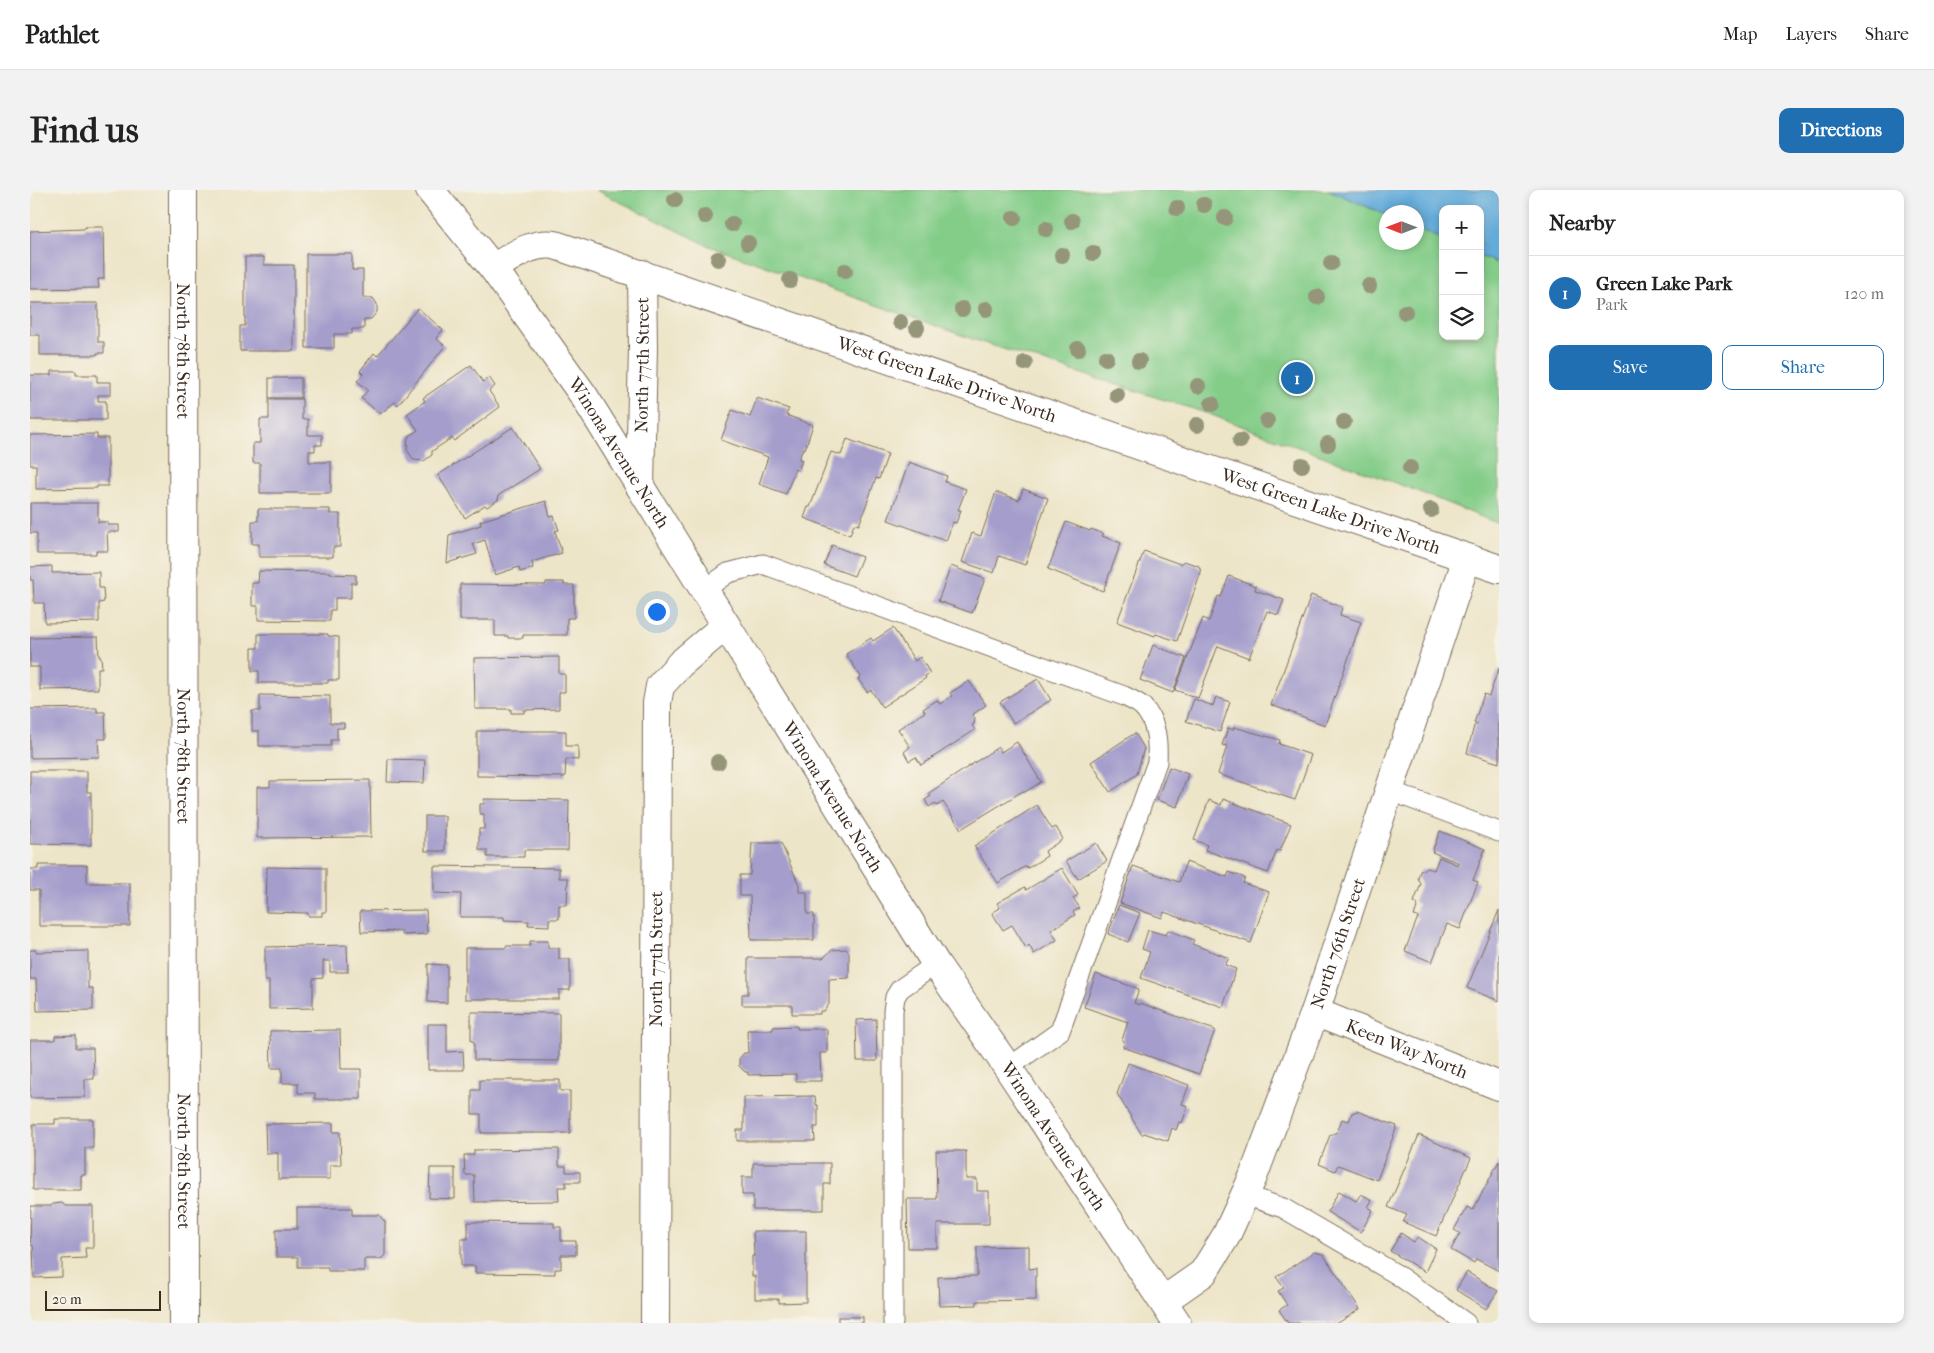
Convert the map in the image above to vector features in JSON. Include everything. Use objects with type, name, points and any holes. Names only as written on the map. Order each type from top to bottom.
[{"type":"street","name":"North 78th Street","points":[[183,190],[184,1323]]},
{"type":"street","points":[[430,190],[493,268]]},
{"type":"street","name":"West Green Lake Drive North","points":[[493,268],[534,245],[545,243],[642,274],[1499,569]]},
{"type":"street","name":"Winona Avenue North","points":[[493,268],[584,396],[936,964],[1008,1068],[1170,1312]]},
{"type":"street","name":"North 77th Street","points":[[640,486],[643,346],[642,274]]},
{"type":"street","name":"North 76th Street","points":[[1170,1312],[1203,1273],[1226,1236],[1245,1195],[1315,1012],[1467,558]]},
{"type":"street","name":"North 77th Street","points":[[654,1323],[657,703],[660,686],[680,664],[726,625]]},
{"type":"street","name":"Keen Way North","points":[[1315,1012],[1499,1086]]},
{"type":"lane","points":[[704,590],[728,572],[763,564],[1124,696],[1141,705],[1153,722],[1158,742],[1157,762],[1060,1031],[1008,1068]]},
{"type":"lane","points":[[1388,790],[1499,832]]},
{"type":"lane","points":[[893,1323],[894,997],[900,989],[936,964]]},
{"type":"lane","points":[[1245,1195],[1283,1208],[1396,1274],[1466,1323]]},
{"type":"green space","points":[[596,190],[1329,190],[1379,212],[1379,250],[1424,250],[1424,231],[1439,238],[1439,340],[1484,340],[1484,258],[1499,264],[1499,524],[1417,491],[1209,414],[981,342],[709,246]]},
{"type":"water","points":[[1329,190],[1499,190],[1499,264],[1484,258],[1484,205],[1439,205],[1439,238],[1424,231],[1424,205],[1379,205],[1379,212]]},
{"type":"building","points":[[85,227],[103,227],[104,279],[98,279],[99,288],[30,289],[30,231],[85,229]]},
{"type":"building","points":[[306,254],[352,254],[352,270],[363,270],[363,298],[373,298],[377,304],[377,312],[371,319],[364,319],[364,329],[352,329],[352,334],[334,334],[334,348],[306,348]]},
{"type":"building","points":[[245,257],[264,257],[264,265],[294,265],[294,351],[240,351],[240,326],[245,326]]},
{"type":"building","points":[[30,303],[98,303],[98,342],[104,342],[104,353],[97,353],[97,355],[40,355],[40,335],[30,335]]},
{"type":"building","points":[[418,308],[443,330],[436,338],[445,346],[398,405],[395,402],[380,414],[361,398],[368,390],[357,381],[363,374],[360,371],[374,353],[377,356]]},
{"type":"building","points":[[471,365],[483,382],[489,377],[495,386],[489,391],[500,407],[454,441],[452,438],[432,451],[432,455],[424,461],[414,460],[407,450],[408,437],[418,430],[407,414],[425,401],[423,398]]},
{"type":"building","points":[[51,371],[76,371],[76,375],[97,375],[97,382],[111,382],[111,395],[98,395],[98,401],[106,401],[106,420],[30,420],[30,375],[51,375]]},
{"type":"building","points":[[269,378],[301,378],[301,398],[269,398]]},
{"type":"building","points":[[757,398],[789,409],[786,415],[813,425],[805,449],[803,448],[799,459],[802,460],[798,471],[795,469],[786,494],[759,484],[768,457],[721,440],[732,410],[750,417]]},
{"type":"building","points":[[269,399],[302,399],[302,419],[308,419],[308,435],[322,435],[322,445],[315,445],[315,451],[309,451],[309,462],[331,462],[331,493],[260,493],[260,463],[253,463],[253,443],[260,443],[260,419],[269,419]]},
{"type":"building","points":[[513,427],[540,469],[499,495],[498,500],[487,507],[485,505],[465,518],[438,475]]},
{"type":"building","points":[[97,434],[97,438],[108,438],[108,486],[97,486],[97,488],[36,489],[36,465],[30,465],[30,435]]},
{"type":"building","points":[[847,439],[888,454],[879,479],[876,478],[859,525],[854,524],[850,535],[804,518],[831,452],[841,455]]},
{"type":"building","points":[[909,462],[947,476],[945,482],[966,489],[958,510],[961,510],[956,523],[953,522],[946,541],[888,520]]},
{"type":"building","points":[[1023,489],[1048,498],[1025,565],[999,556],[994,573],[962,562],[972,533],[981,536],[996,492],[1019,500]]},
{"type":"building","points":[[546,501],[550,517],[554,516],[559,530],[555,531],[562,553],[532,562],[533,568],[520,572],[519,567],[495,575],[485,540],[473,544],[477,554],[447,563],[449,535],[481,525],[480,521]]},
{"type":"building","points":[[30,503],[98,503],[98,522],[108,522],[108,525],[119,525],[119,532],[107,532],[108,551],[96,551],[96,554],[37,554],[37,533],[30,533]]},
{"type":"building","points":[[258,509],[330,509],[330,514],[340,514],[340,547],[333,547],[333,557],[259,557],[259,544],[252,544],[252,521],[258,521]]},
{"type":"building","points":[[1066,522],[1090,531],[1091,529],[1104,534],[1102,536],[1121,543],[1103,591],[1048,569]]},
{"type":"building","points":[[832,545],[862,557],[854,576],[824,565]]},
{"type":"building","points":[[1144,551],[1180,564],[1184,561],[1199,566],[1201,572],[1177,641],[1156,634],[1155,636],[1117,622]]},
{"type":"building","points":[[52,566],[52,573],[99,572],[99,588],[103,588],[104,602],[99,603],[99,622],[45,623],[44,603],[34,603],[33,580],[30,580],[30,567]]},
{"type":"building","points":[[951,566],[985,579],[972,613],[938,601]]},
{"type":"building","points":[[259,571],[331,572],[331,574],[356,575],[356,583],[351,583],[351,598],[335,598],[335,610],[330,610],[330,621],[258,620],[258,606],[252,606],[252,583],[258,583]]},
{"type":"building","points":[[1229,576],[1256,586],[1255,590],[1284,600],[1278,615],[1267,611],[1249,658],[1218,646],[1198,698],[1175,690],[1203,618],[1209,621],[1218,596],[1221,597]]},
{"type":"building","points":[[546,582],[564,582],[564,585],[574,585],[574,618],[567,618],[567,635],[523,635],[523,638],[508,638],[508,636],[495,636],[495,620],[460,620],[460,584],[546,585]]},
{"type":"building","points":[[1311,595],[1342,607],[1340,615],[1361,622],[1325,725],[1271,705]]},
{"type":"building","points":[[893,628],[915,661],[920,657],[930,673],[925,676],[926,678],[882,707],[871,690],[867,692],[858,679],[861,677],[846,654],[871,638],[873,641]]},
{"type":"building","points":[[258,634],[328,634],[328,636],[339,637],[339,680],[328,680],[328,683],[259,683],[259,671],[252,671],[252,648],[258,648]]},
{"type":"building","points":[[98,637],[99,657],[101,657],[102,668],[98,668],[98,689],[40,690],[40,667],[30,667],[30,638]]},
{"type":"building","points":[[1153,645],[1186,658],[1173,693],[1140,680]]},
{"type":"building","points":[[559,657],[559,674],[565,674],[565,692],[559,692],[559,709],[524,710],[524,713],[511,713],[511,709],[475,709],[474,658]]},
{"type":"building","points":[[1499,668],[1499,763],[1467,753],[1474,726],[1478,724],[1474,723],[1484,694],[1489,696]]},
{"type":"building","points":[[1038,679],[1051,700],[1013,723],[1000,702]]},
{"type":"building","points":[[969,681],[986,705],[972,715],[975,719],[972,725],[975,730],[921,765],[916,757],[909,761],[904,752],[910,747],[898,729],[925,712],[923,709],[937,700],[940,704],[952,696],[950,693]]},
{"type":"building","points":[[260,695],[330,696],[330,723],[344,723],[344,728],[337,728],[337,740],[331,740],[331,746],[259,746],[259,731],[252,731],[252,711],[260,711]]},
{"type":"building","points":[[1216,697],[1230,702],[1220,732],[1186,721],[1194,699],[1213,706]]},
{"type":"building","points":[[97,708],[97,712],[105,712],[106,739],[98,739],[99,757],[30,758],[30,709]]},
{"type":"building","points":[[1234,727],[1280,740],[1279,744],[1311,755],[1295,800],[1218,774],[1227,746],[1222,745],[1228,728],[1233,730]]},
{"type":"building","points":[[477,731],[566,731],[566,746],[578,746],[578,760],[566,759],[565,777],[477,776]]},
{"type":"building","points":[[1135,733],[1144,748],[1137,774],[1110,792],[1091,762]]},
{"type":"building","points":[[1017,742],[1041,782],[961,829],[943,802],[937,806],[935,803],[929,807],[925,800],[931,796],[929,793],[998,747],[1001,752]]},
{"type":"building","points":[[388,759],[425,760],[424,783],[387,782]]},
{"type":"building","points":[[1169,767],[1188,774],[1177,807],[1157,800]]},
{"type":"building","points":[[30,771],[87,771],[87,792],[91,792],[91,845],[30,844]]},
{"type":"building","points":[[370,780],[371,837],[257,838],[257,787],[270,787],[270,781]]},
{"type":"building","points":[[484,799],[569,800],[568,850],[524,850],[524,857],[487,857],[487,850],[479,850],[479,829],[484,829],[484,814],[480,814],[480,804],[484,804]]},
{"type":"building","points":[[1223,799],[1291,824],[1280,851],[1277,850],[1268,873],[1205,850],[1207,845],[1194,840],[1209,800],[1221,805]]},
{"type":"building","points":[[1037,805],[1052,829],[1056,827],[1063,839],[1045,851],[1047,856],[998,883],[974,846]]},
{"type":"building","points":[[425,816],[445,816],[445,851],[425,851]]},
{"type":"building","points":[[1440,831],[1485,849],[1473,880],[1478,882],[1460,929],[1447,924],[1432,962],[1405,951],[1418,917],[1414,916],[1418,904],[1414,902],[1421,884],[1418,878],[1420,871],[1427,868],[1434,870],[1439,857],[1458,865],[1459,863],[1432,852]]},
{"type":"building","points":[[752,843],[781,843],[799,885],[799,892],[807,892],[807,914],[814,914],[814,940],[751,940],[750,896],[740,896],[740,875],[750,875]]},
{"type":"building","points":[[1096,843],[1107,861],[1078,879],[1066,861]]},
{"type":"building","points":[[1186,862],[1227,877],[1229,872],[1245,878],[1243,883],[1269,892],[1251,943],[1164,912],[1162,918],[1120,903],[1133,866],[1179,882]]},
{"type":"building","points":[[38,865],[87,865],[87,883],[130,883],[130,926],[39,926],[39,890],[30,890],[30,869],[38,869]]},
{"type":"building","points":[[434,866],[559,868],[559,878],[568,878],[567,905],[559,905],[559,919],[549,919],[549,926],[528,925],[529,921],[504,920],[504,917],[460,917],[461,894],[434,893]]},
{"type":"building","points":[[267,867],[326,868],[326,912],[322,912],[322,916],[308,916],[308,913],[266,912]]},
{"type":"building","points":[[1062,868],[1078,895],[1073,898],[1080,908],[1073,912],[1075,915],[1051,930],[1057,940],[1034,954],[1029,945],[1026,948],[1012,925],[1003,930],[992,913],[1000,908],[997,903],[1025,887],[1026,890]]},
{"type":"building","points":[[1119,905],[1140,913],[1128,942],[1108,934]]},
{"type":"building","points":[[426,910],[427,934],[402,935],[402,931],[361,932],[360,911]]},
{"type":"building","points":[[1499,910],[1499,1001],[1467,988]]},
{"type":"building","points":[[1148,930],[1166,935],[1168,930],[1194,940],[1192,944],[1229,958],[1225,965],[1236,969],[1223,1007],[1141,978],[1150,952],[1142,949]]},
{"type":"building","points":[[530,941],[548,941],[548,948],[559,948],[559,959],[570,959],[570,990],[559,990],[559,999],[465,999],[465,948],[530,946]]},
{"type":"building","points":[[347,945],[348,972],[330,972],[330,961],[323,961],[323,978],[313,979],[313,1008],[269,1009],[269,981],[265,981],[265,947]]},
{"type":"building","points":[[846,949],[849,952],[849,978],[829,979],[829,1004],[824,1011],[820,1011],[820,1014],[792,1014],[792,1005],[742,1005],[742,994],[748,994],[748,958],[823,958],[832,950]]},
{"type":"building","points":[[30,950],[36,950],[36,952],[88,951],[88,988],[93,988],[93,1010],[37,1011],[36,979],[30,979]]},
{"type":"building","points":[[428,964],[447,965],[447,1003],[428,1002]]},
{"type":"building","points":[[1096,974],[1139,989],[1134,1003],[1140,1005],[1140,1003],[1215,1030],[1199,1074],[1123,1047],[1124,1041],[1122,1040],[1128,1022],[1084,1007]]},
{"type":"building","points":[[471,1012],[559,1013],[559,1061],[474,1060],[474,1041],[471,1041]]},
{"type":"building","points":[[876,1019],[877,1061],[857,1061],[856,1020]]},
{"type":"building","points":[[428,1024],[447,1024],[447,1052],[463,1051],[464,1070],[428,1070]]},
{"type":"building","points":[[797,1026],[797,1029],[827,1029],[827,1053],[820,1053],[821,1081],[796,1081],[796,1074],[748,1075],[748,1072],[745,1072],[739,1066],[739,1059],[744,1053],[748,1053],[747,1030],[773,1030],[773,1027]]},
{"type":"building","points":[[340,1030],[341,1069],[361,1069],[361,1099],[315,1099],[315,1093],[298,1093],[298,1083],[282,1083],[282,1068],[271,1068],[270,1031]]},
{"type":"building","points":[[76,1035],[76,1048],[93,1048],[94,1079],[85,1079],[85,1097],[30,1098],[30,1040],[55,1040],[55,1036]]},
{"type":"building","points":[[1128,1063],[1189,1085],[1182,1104],[1188,1106],[1182,1123],[1179,1122],[1176,1130],[1172,1128],[1168,1141],[1144,1133],[1142,1135],[1117,1094]]},
{"type":"building","points":[[480,1080],[560,1080],[560,1091],[570,1091],[570,1133],[481,1133],[481,1114],[472,1114],[472,1090],[480,1090]]},
{"type":"building","points":[[815,1096],[816,1105],[818,1105],[818,1127],[814,1127],[815,1141],[737,1141],[737,1130],[744,1130],[744,1097]]},
{"type":"building","points":[[1357,1111],[1397,1126],[1377,1180],[1338,1165],[1335,1171],[1319,1164],[1330,1135],[1337,1132],[1342,1119],[1349,1121],[1352,1113]]},
{"type":"building","points":[[55,1119],[93,1119],[93,1148],[85,1148],[85,1175],[81,1175],[81,1190],[33,1190],[33,1124],[55,1124]]},
{"type":"building","points":[[333,1123],[333,1132],[340,1132],[341,1165],[330,1165],[330,1179],[278,1179],[278,1153],[266,1153],[265,1124]]},
{"type":"building","points":[[1419,1135],[1471,1158],[1436,1236],[1403,1222],[1407,1215],[1388,1207]]},
{"type":"building","points":[[559,1149],[559,1166],[566,1166],[566,1172],[580,1172],[580,1182],[566,1182],[566,1187],[558,1187],[559,1201],[475,1202],[474,1175],[465,1175],[464,1155],[474,1155],[474,1150]]},
{"type":"building","points":[[936,1151],[966,1151],[966,1179],[977,1179],[977,1191],[989,1191],[989,1224],[937,1224],[937,1248],[908,1248],[907,1199],[937,1199]]},
{"type":"building","points":[[1499,1161],[1499,1271],[1476,1259],[1474,1263],[1451,1250],[1460,1233],[1454,1230],[1467,1207],[1473,1210]]},
{"type":"building","points":[[753,1163],[830,1163],[830,1184],[824,1184],[824,1210],[753,1210],[753,1195],[742,1195],[742,1177],[753,1177]]},
{"type":"building","points":[[430,1168],[455,1168],[455,1199],[429,1198]]},
{"type":"building","points":[[1339,1191],[1356,1201],[1361,1194],[1372,1200],[1368,1207],[1373,1210],[1361,1232],[1327,1212]]},
{"type":"building","points":[[62,1203],[65,1206],[93,1206],[93,1248],[85,1248],[86,1258],[62,1259],[62,1277],[34,1278],[33,1245],[30,1245],[31,1206],[51,1206]]},
{"type":"building","points":[[297,1208],[352,1208],[352,1215],[379,1215],[385,1222],[385,1255],[381,1259],[364,1259],[364,1271],[328,1271],[328,1267],[298,1267],[298,1257],[276,1257],[276,1229],[297,1229]]},
{"type":"building","points":[[468,1222],[554,1223],[554,1227],[561,1227],[561,1241],[576,1241],[576,1255],[561,1255],[561,1269],[555,1269],[555,1274],[475,1273],[475,1266],[461,1266],[461,1239],[468,1239]]},
{"type":"building","points":[[753,1231],[806,1231],[806,1302],[779,1303],[779,1299],[755,1299],[755,1276],[752,1276],[752,1256],[754,1256]]},
{"type":"building","points":[[1401,1233],[1414,1242],[1418,1237],[1436,1249],[1425,1272],[1390,1251]]},
{"type":"building","points":[[1029,1246],[1029,1269],[1036,1268],[1036,1300],[977,1301],[977,1305],[939,1306],[938,1277],[977,1276],[977,1247]]},
{"type":"building","points":[[1314,1252],[1323,1254],[1360,1309],[1338,1323],[1288,1323],[1279,1310],[1287,1305],[1278,1291],[1284,1288],[1276,1277]]},
{"type":"building","points":[[1467,1272],[1498,1291],[1486,1309],[1456,1290]]},
{"type":"building","points":[[838,1317],[863,1317],[863,1323],[838,1323]]},
{"type":"place","name":"Green Lake Park","points":[[1297,378]]}]
